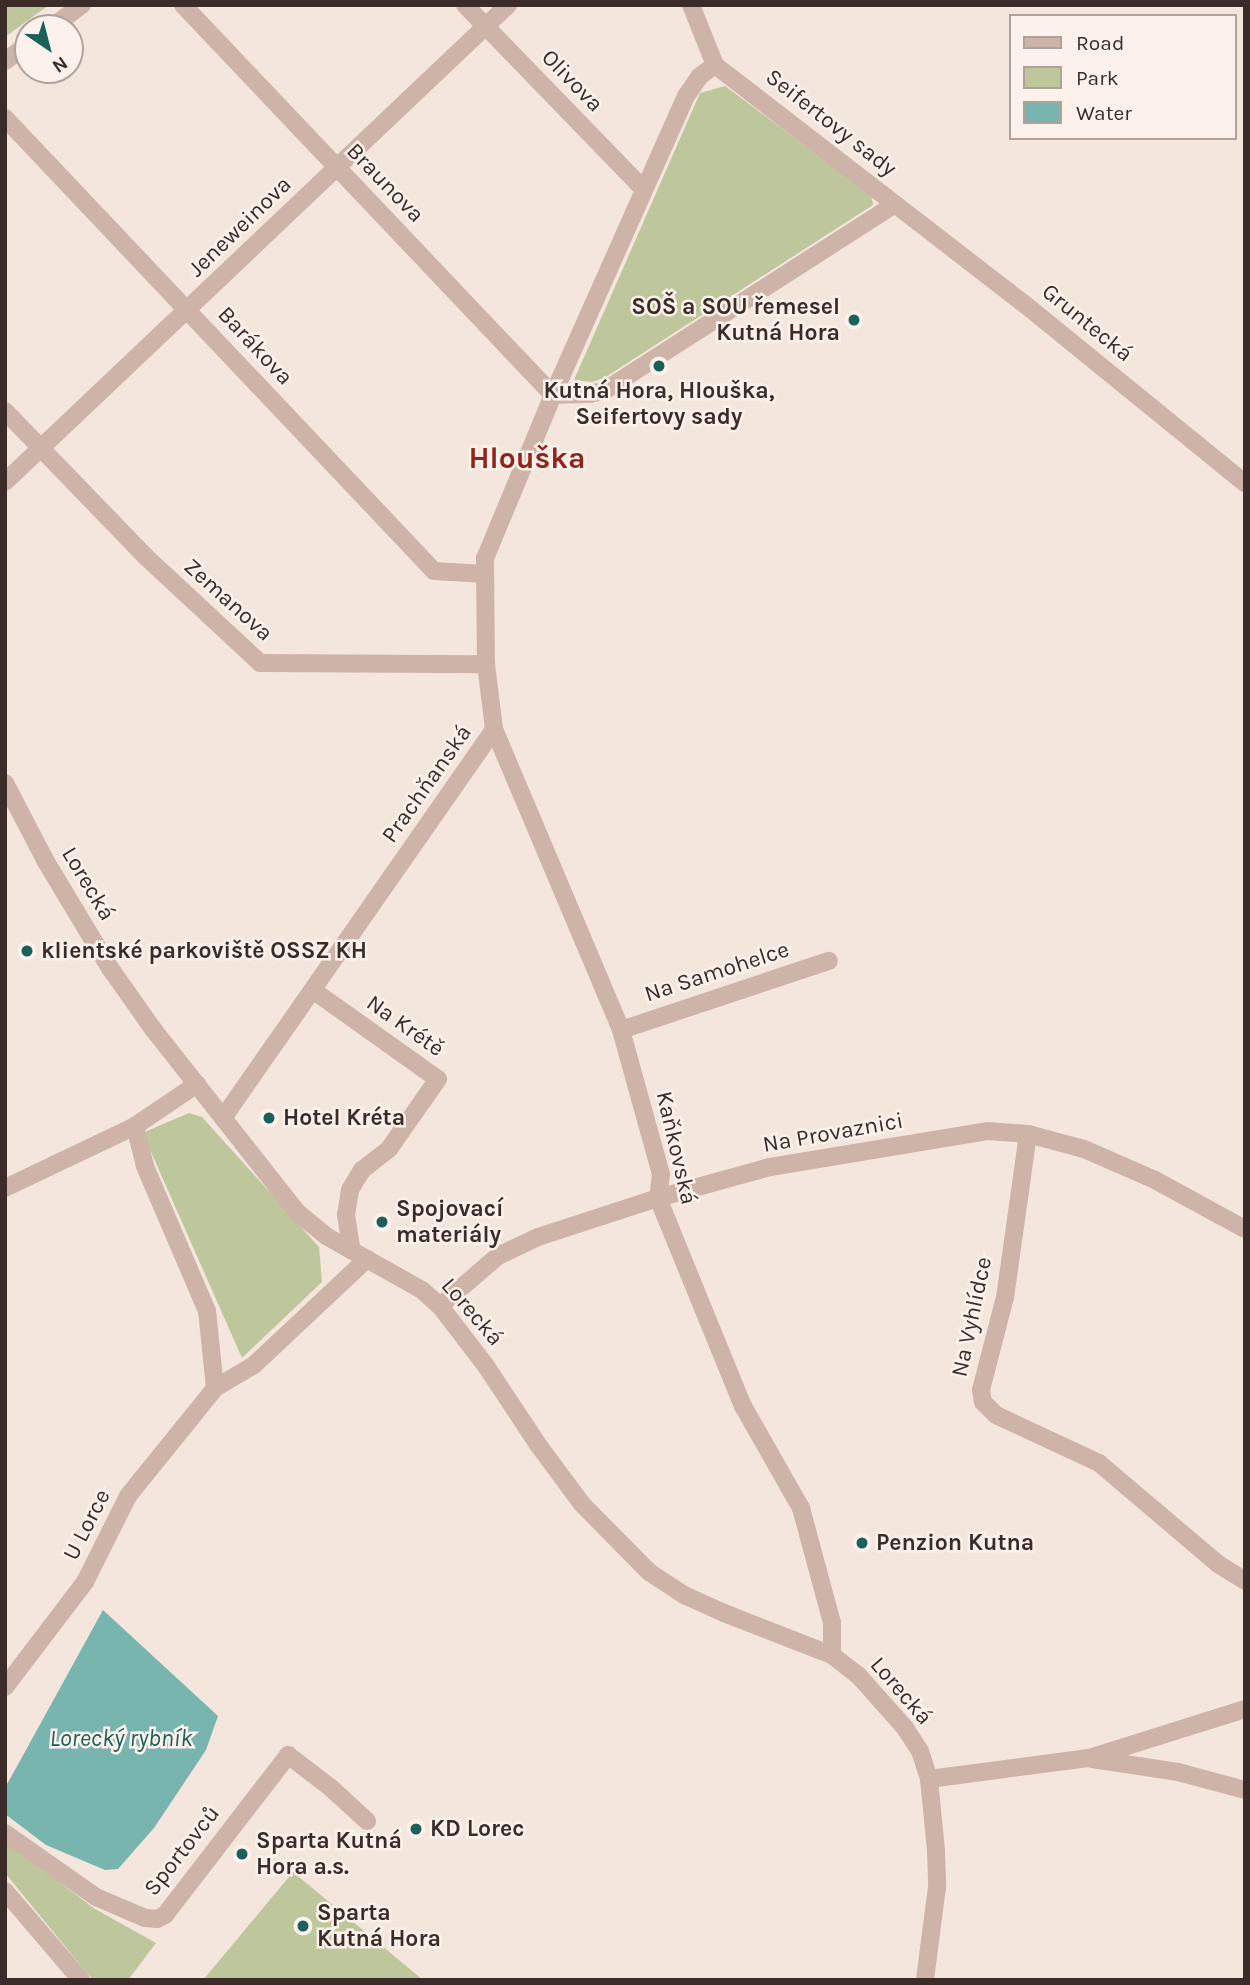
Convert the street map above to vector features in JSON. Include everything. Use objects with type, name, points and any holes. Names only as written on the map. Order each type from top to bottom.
[{"type":"street","name":"Braunova","points":[[183,5],[553,395]]},
{"type":"street","name":"Olivova","points":[[465,5],[644,190]]},
{"type":"street","name":"Jeneweinova","points":[[5,482],[508,5]]},
{"type":"street","points":[[553,395],[686,96],[699,76],[715,65],[691,5]]},
{"type":"street","name":"Seifertovy sady","points":[[553,395],[591,394],[607,388],[895,204],[715,65]]},
{"type":"street","name":"Barákova","points":[[5,118],[434,571],[448,574],[485,574]]},
{"type":"street","name":"Gruntecká","points":[[895,204],[1022,302],[1245,483]]},
{"type":"street","name":"Prachňanská","points":[[223,1118],[494,729],[486,664],[485,558],[553,395]]},
{"type":"street","name":"Zemanova","points":[[5,411],[190,601],[260,663],[486,664]]},
{"type":"street","name":"Kaňkovská","points":[[494,729],[621,1030],[661,1174],[658,1198],[743,1406],[801,1508],[832,1623],[832,1655]]},
{"type":"street","name":"Lorecká","points":[[5,783],[38,848],[110,968],[298,1213],[359,1255],[422,1290],[440,1306],[486,1366],[539,1446],[582,1504],[649,1572],[684,1595],[832,1655],[858,1675],[905,1728],[920,1751],[929,1779]]},
{"type":"street","name":"Na Samohelce","points":[[621,1030],[829,961]]},
{"type":"street","name":"Na Krétě","points":[[314,991],[438,1079],[389,1149],[362,1170],[350,1190],[346,1215],[359,1255]]},
{"type":"street","points":[[5,1188],[135,1126],[197,1084]]},
{"type":"street","points":[[135,1126],[145,1166],[207,1311],[215,1388]]},
{"type":"street","name":"Na Provaznici","points":[[440,1306],[498,1256],[538,1237],[658,1198],[770,1167],[987,1131],[1028,1134],[1084,1149],[1154,1180],[1245,1229]]},
{"type":"street","name":"Na Vyhlídce","points":[[1028,1134],[1005,1297],[981,1390],[983,1402],[996,1415],[1099,1463],[1218,1564],[1245,1581]]},
{"type":"street","name":"U Lorce","points":[[5,1687],[85,1582],[128,1496],[215,1388],[254,1365],[359,1255]]},
{"type":"street","points":[[925,1980],[937,1887],[929,1779],[1089,1758],[1245,1709]]},
{"type":"street","name":"Sportovců","points":[[5,1833],[96,1897],[145,1918],[157,1919],[165,1915],[288,1755],[368,1821]]},
{"type":"street","points":[[1089,1758],[1178,1772],[1245,1790]]},
{"type":"street","points":[[5,1891],[81,1980]]},
{"type":"green space","points":[[5,5],[49,5],[37,14],[14,14],[14,30],[5,37]]},
{"type":"green space","points":[[725,86],[871,195],[873,205],[604,378],[592,382],[574,380],[700,93]]},
{"type":"green space","points":[[189,1113],[202,1117],[319,1247],[322,1282],[242,1358],[144,1136],[147,1131]]},
{"type":"green space","points":[[5,1841],[95,1909],[156,1943],[128,1980],[93,1980],[5,1873]]},
{"type":"green space","name":"Sparta Kutná Hora","points":[[293,1872],[423,1980],[203,1980]]},
{"type":"water","name":"Lorecký rybník","points":[[103,1610],[218,1716],[206,1750],[154,1828],[118,1869],[105,1870],[46,1845],[5,1814],[5,1788]]},
{"type":"place","name":"SOŠ a SOU řemesel Kutná Hora","points":[[854,320]]},
{"type":"place","name":"Kutná Hora, Hlouška, Seifertovy sady","points":[[659,366]]},
{"type":"place","name":"klientské parkoviště OSSZ KH","points":[[27,951]]},
{"type":"place","name":"Hotel Kréta","points":[[269,1118]]},
{"type":"place","name":"Spojovací materiály","points":[[382,1222]]},
{"type":"place","name":"Penzion Kutna","points":[[862,1543]]},
{"type":"place","name":"KD Lorec","points":[[416,1829]]},
{"type":"place","name":"Sparta Kutná Hora a.s.","points":[[242,1854]]},
{"type":"place","name":"Sparta Kutná Hora","points":[[303,1926]]},
{"type":"district","name":"Hlouška","points":[[527,458]]}]
